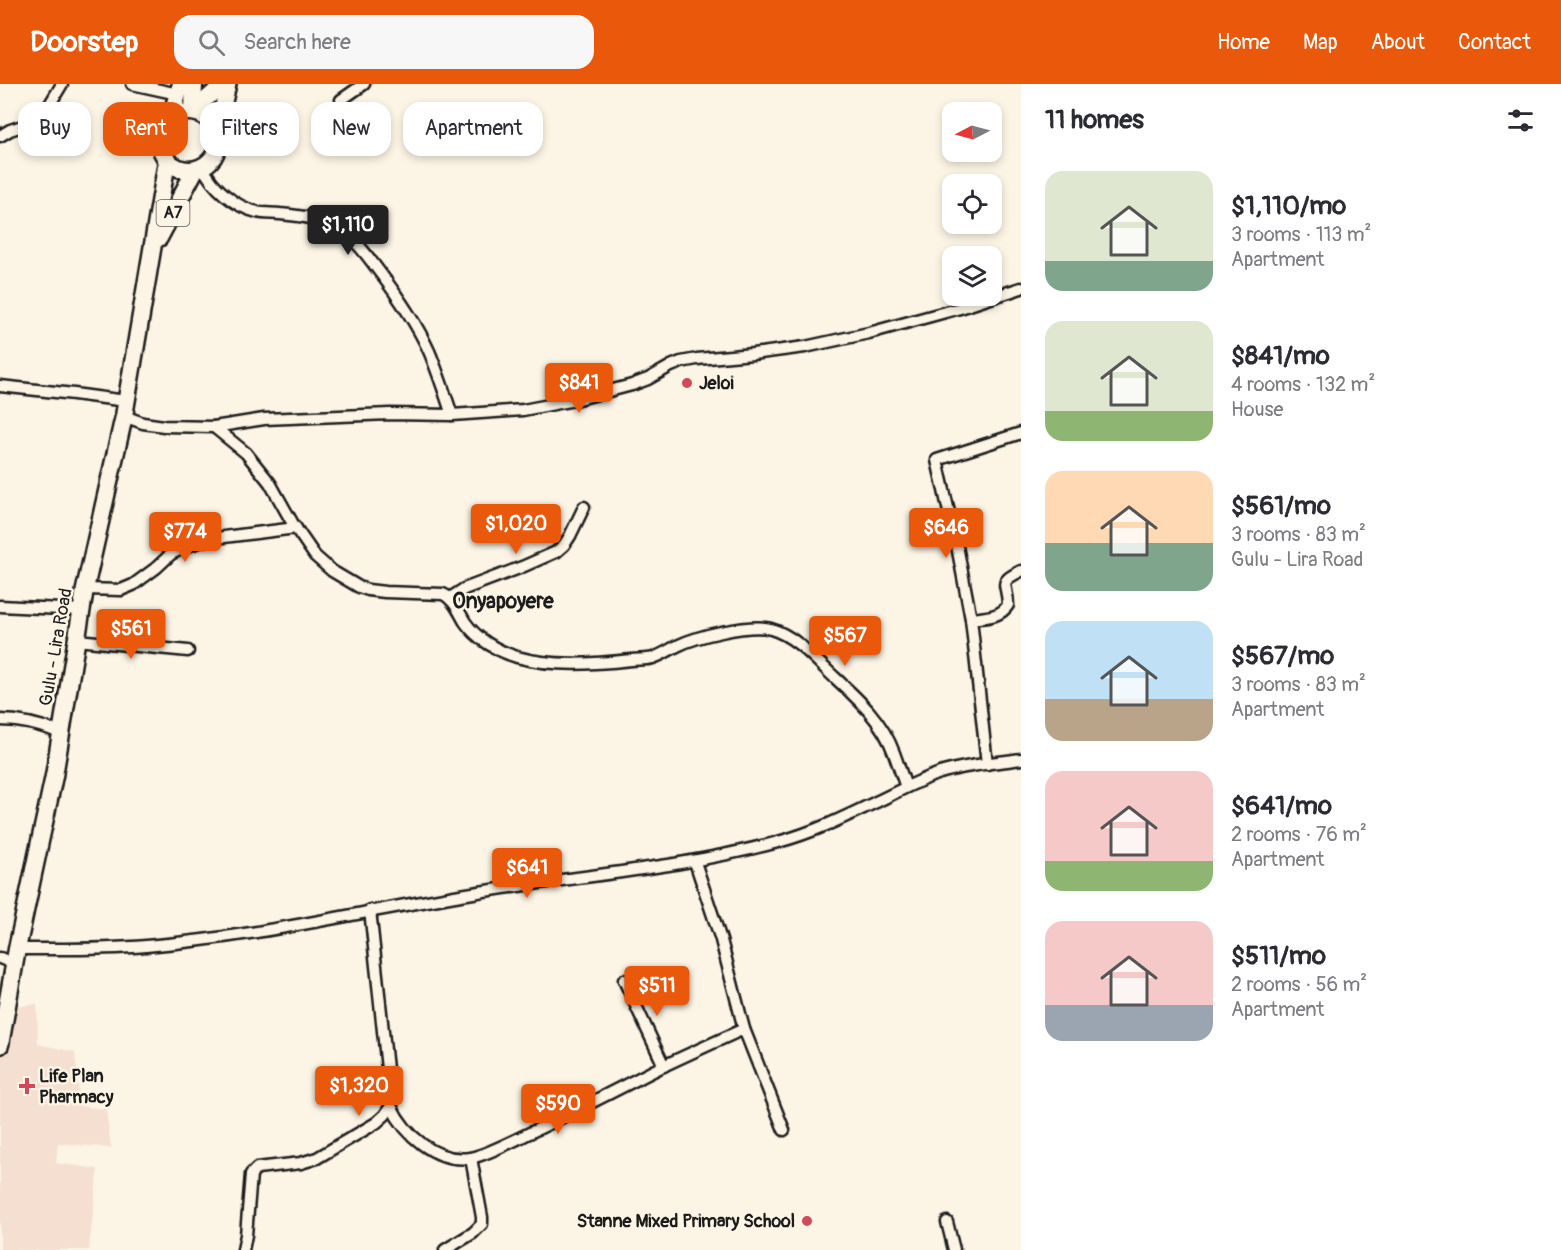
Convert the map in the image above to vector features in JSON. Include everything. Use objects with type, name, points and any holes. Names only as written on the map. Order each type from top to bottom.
[{"type":"main road","points":[[194,84],[195,111]]},
{"type":"main road","points":[[188,112],[200,114]]},
{"type":"main road","name":"A7","points":[[150,255],[167,161],[163,156]]},
{"type":"main road","name":"A7","points":[[150,255],[199,168],[211,161],[214,156]]},
{"type":"main road","points":[[167,161],[180,169],[199,168]]},
{"type":"main road","name":"Gulu - Lira Road","points":[[0,1045],[11,957],[54,776],[81,610],[125,409],[150,255]]},
{"type":"street","points":[[0,136],[10,130],[37,121],[62,84]]},
{"type":"street","points":[[132,84],[179,89]]},
{"type":"street","points":[[195,111],[223,84]]},
{"type":"street","points":[[224,102],[228,84]]},
{"type":"street","points":[[341,100],[364,84]]},
{"type":"street","points":[[199,168],[232,201],[256,212],[298,215],[326,222],[347,235],[384,278],[412,320],[428,349],[452,415]]},
{"type":"street","points":[[0,386],[74,394],[125,409],[143,423],[164,426],[214,427],[264,419],[390,414],[452,415],[523,410],[632,386],[681,362],[805,347],[869,333],[960,308],[1021,288]]},
{"type":"street","points":[[214,427],[246,453],[270,483],[315,556],[332,571],[358,587],[385,592],[439,593],[450,598],[466,623],[477,635],[501,651],[537,661],[597,663],[650,659],[683,643],[725,632],[761,627],[773,630],[796,642],[810,653],[870,712],[894,751],[906,787]]},
{"type":"street","points":[[987,764],[971,619],[937,460],[1021,433]]},
{"type":"street","points":[[450,598],[464,589],[556,552],[570,536],[584,507]]},
{"type":"street","points":[[85,589],[122,590],[148,574],[171,554],[208,539],[296,528]]},
{"type":"street","points":[[971,619],[995,616],[1004,611],[1008,605],[1006,579],[1021,571]]},
{"type":"street","points":[[0,606],[81,610]]},
{"type":"street","points":[[77,640],[188,651]]},
{"type":"street","points":[[0,720],[21,721],[61,733]]},
{"type":"street","points":[[11,957],[83,949],[146,946],[262,931],[519,885],[695,862],[781,842],[813,831],[940,773],[1021,759]]},
{"type":"street","points":[[695,862],[721,940],[744,1029],[784,1130]]},
{"type":"street","points":[[370,910],[391,1106],[416,1140],[437,1154],[447,1157],[471,1158],[486,1152],[744,1029]]},
{"type":"street","points":[[624,980],[664,1066]]},
{"type":"street","points":[[243,1250],[253,1171],[257,1168],[301,1163],[317,1158],[386,1115],[391,1106]]},
{"type":"street","points":[[445,1250],[473,1233],[482,1224],[471,1158]]},
{"type":"street","points":[[947,1222],[954,1250]]},
{"type":"shaded area","points":[[37,1004],[38,1044],[75,1052],[80,1106],[106,1109],[111,1148],[58,1143],[56,1163],[98,1169],[89,1250],[0,1250],[0,1009]]},
{"type":"place","name":"Jeloi","points":[[687,383]]},
{"type":"place","name":"Life Plan Pharmacy","points":[[27,1086]]},
{"type":"place","name":"Stanne Mixed Primary School","points":[[807,1221]]},
{"type":"district","name":"Onyapoyere","points":[[503,601]]}]
